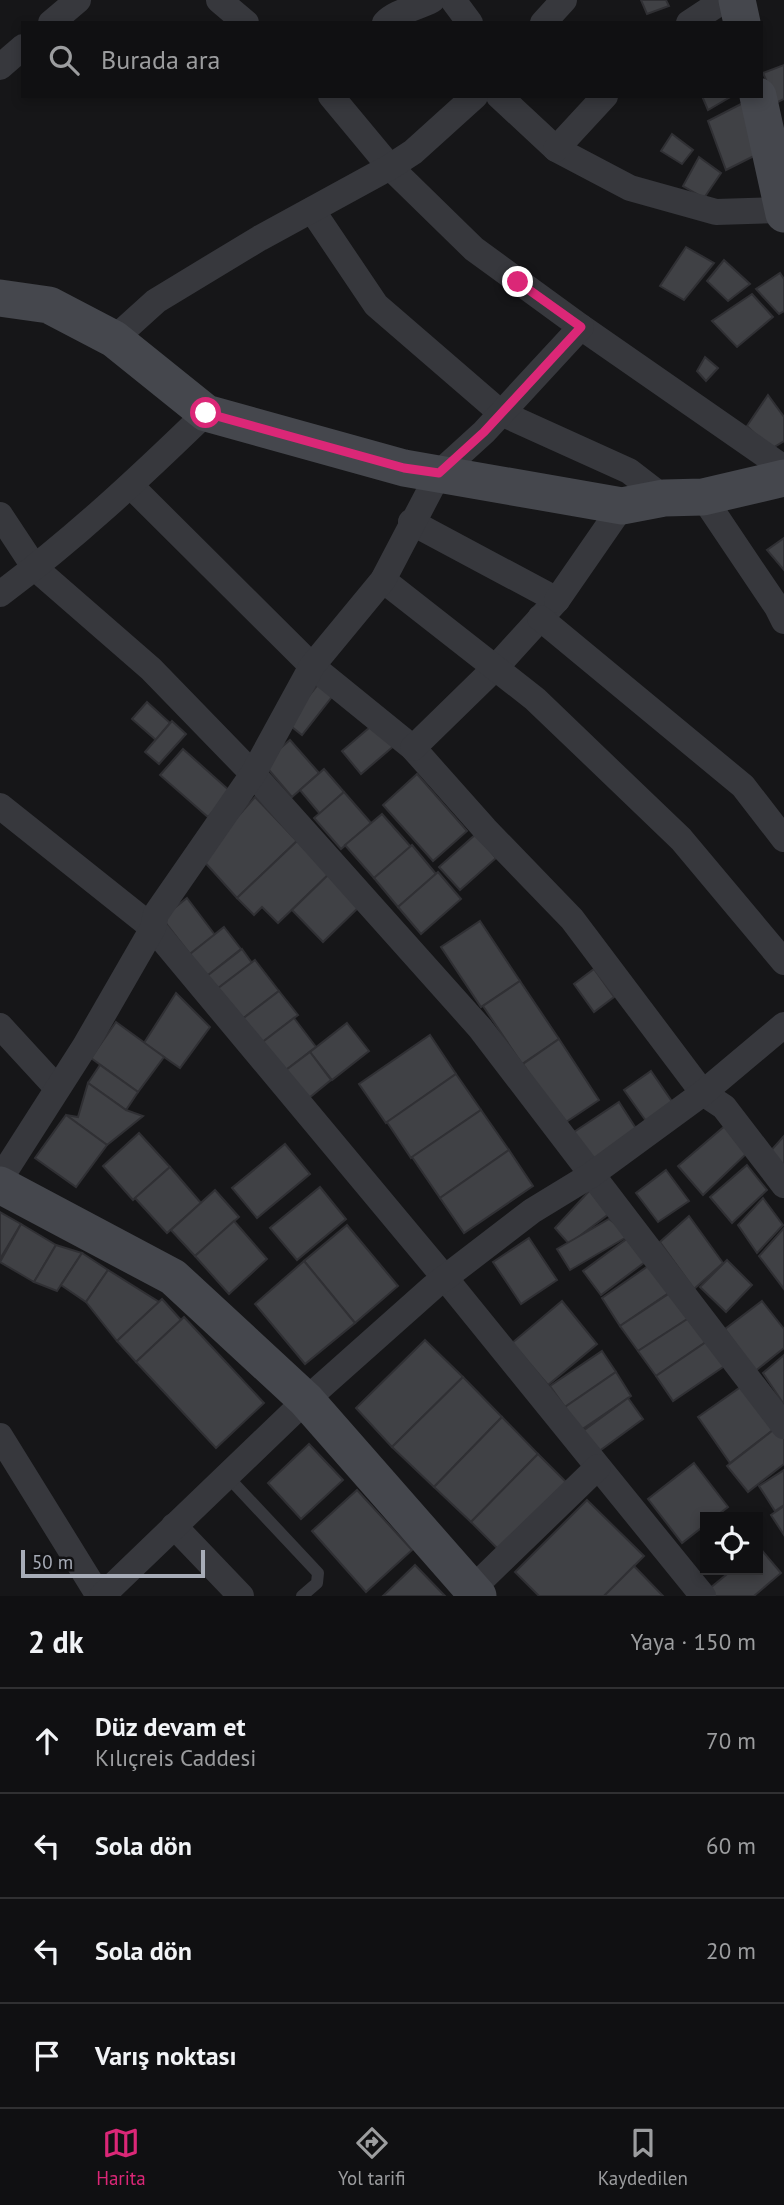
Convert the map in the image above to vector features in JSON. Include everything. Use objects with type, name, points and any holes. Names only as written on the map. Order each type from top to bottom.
[{"type":"street","points":[[53,21],[78,0]]},
{"type":"street","points":[[219,0],[244,21]]},
{"type":"street","points":[[387,21],[432,0]]},
{"type":"street","points":[[453,0],[469,21]]},
{"type":"street","points":[[545,21],[564,0]]},
{"type":"street","points":[[692,21],[724,0]]},
{"type":"street","points":[[737,0],[742,21]]},
{"type":"street","points":[[0,67],[21,49]]},
{"type":"street","points":[[333,98],[390,167],[474,249],[784,468]]},
{"type":"street","points":[[114,340],[156,301],[260,238],[413,152],[473,98]]},
{"type":"street","points":[[501,98],[556,149],[630,188],[716,212],[783,212],[758,98]]},
{"type":"street","points":[[556,149],[603,98]]},
{"type":"street","points":[[312,211],[376,304],[501,413],[629,471],[664,498]]},
{"type":"street","points":[[0,298],[48,305],[114,340],[206,413],[404,468],[622,506],[664,498],[704,497],[784,478]]},
{"type":"street","points":[[0,1179],[85,1046],[153,928],[156,914],[253,774],[312,666],[383,580],[439,473],[484,432],[581,327]]},
{"type":"street","points":[[0,594],[35,568],[131,486],[206,413]]},
{"type":"street","points":[[131,486],[312,666],[413,748],[485,829],[572,919],[703,1093],[724,1107],[784,1185]]},
{"type":"street","points":[[704,497],[784,621]]},
{"type":"street","points":[[413,748],[496,667],[549,609],[622,506]]},
{"type":"street","points":[[0,515],[35,568],[151,669],[253,774],[480,1028],[784,1426]]},
{"type":"street","points":[[411,522],[549,609],[743,786],[784,839]]},
{"type":"street","points":[[383,580],[535,699],[681,839],[784,962]]},
{"type":"street","points":[[0,806],[153,928],[445,1278],[703,1596]]},
{"type":"street","points":[[0,1436],[101,1596],[306,1400],[445,1278],[532,1211],[591,1175],[703,1093],[784,1025]]},
{"type":"street","points":[[0,1026],[57,1088]]},
{"type":"street","points":[[0,1185],[173,1277],[306,1400],[475,1593],[598,1467]]},
{"type":"street","points":[[174,1527],[241,1596]]},
{"type":"lane","points":[[227,1476],[318,1573],[317,1583],[302,1596]]},
{"type":"building","points":[[641,0],[666,0],[669,6],[647,14]]},
{"type":"building","points":[[784,65],[784,99],[776,103],[763,73]]},
{"type":"building","points":[[703,98],[729,98],[708,110]]},
{"type":"building","points":[[743,103],[762,152],[726,170],[708,121]]},
{"type":"building","points":[[672,134],[693,150],[682,164],[661,151]]},
{"type":"building","points":[[699,157],[721,173],[704,198],[683,186]]},
{"type":"building","points":[[686,247],[714,263],[684,300],[660,286]]},
{"type":"building","points":[[724,260],[750,284],[728,301],[707,281]]},
{"type":"building","points":[[780,273],[784,279],[784,311],[779,314],[756,289]]},
{"type":"building","points":[[752,294],[773,317],[737,347],[712,321]]},
{"type":"building","points":[[705,357],[718,368],[706,381],[697,371]]},
{"type":"building","points":[[768,395],[784,417],[784,441],[771,449],[747,426]]},
{"type":"building","points":[[784,538],[784,570],[767,550]]},
{"type":"building","points":[[320,682],[335,693],[302,735],[287,723]]},
{"type":"building","points":[[147,702],[170,723],[156,740],[132,719]]},
{"type":"building","points":[[172,721],[186,734],[159,764],[145,752]]},
{"type":"building","points":[[376,722],[395,745],[361,774],[342,751]]},
{"type":"building","points":[[290,740],[319,773],[292,797],[263,763]]},
{"type":"building","points":[[183,749],[231,792],[208,817],[160,775]]},
{"type":"building","points":[[324,769],[344,792],[320,814],[300,790]]},
{"type":"building","points":[[417,774],[467,831],[433,861],[383,805]]},
{"type":"building","points":[[344,792],[371,823],[341,849],[314,818]]},
{"type":"building","points":[[255,797],[297,841],[237,898],[201,858]]},
{"type":"building","points":[[382,814],[411,847],[374,878],[345,845]]},
{"type":"building","points":[[476,834],[496,858],[460,890],[439,867]]},
{"type":"building","points":[[297,841],[329,874],[278,923],[262,907],[254,915],[237,898]]},
{"type":"building","points":[[412,845],[436,874],[398,907],[374,878]]},
{"type":"building","points":[[438,872],[461,899],[421,934],[398,907]]},
{"type":"building","points":[[329,874],[360,906],[323,942],[292,910]]},
{"type":"building","points":[[187,898],[215,935],[190,954],[162,918]]},
{"type":"building","points":[[480,921],[520,981],[481,1007],[441,947]]},
{"type":"building","points":[[224,927],[241,949],[207,976],[190,954]]},
{"type":"building","points":[[242,949],[252,963],[217,989],[207,976]]},
{"type":"building","points":[[255,960],[279,991],[241,1020],[217,989]]},
{"type":"building","points":[[594,969],[614,997],[594,1012],[574,984]]},
{"type":"building","points":[[520,981],[559,1039],[522,1064],[483,1006]]},
{"type":"building","points":[[279,991],[298,1015],[260,1044],[241,1020]]},
{"type":"building","points":[[176,993],[210,1027],[180,1068],[144,1043]]},
{"type":"building","points":[[294,1018],[316,1047],[282,1073],[260,1044]]},
{"type":"building","points":[[116,1022],[164,1057],[138,1092],[91,1058]]},
{"type":"building","points":[[347,1023],[369,1051],[332,1080],[310,1052]]},
{"type":"building","points":[[430,1035],[456,1074],[386,1123],[359,1084]]},
{"type":"building","points":[[559,1039],[599,1100],[563,1124],[523,1064]]},
{"type":"building","points":[[310,1052],[331,1080],[304,1102],[282,1073]]},
{"type":"building","points":[[100,1065],[138,1092],[126,1110],[88,1083]]},
{"type":"building","points":[[651,1071],[673,1103],[646,1121],[624,1090]]},
{"type":"building","points":[[456,1074],[481,1110],[411,1158],[387,1122]]},
{"type":"building","points":[[88,1083],[126,1110],[143,1116],[107,1145],[66,1115],[78,1117]]},
{"type":"building","points":[[619,1102],[637,1130],[590,1162],[571,1134]]},
{"type":"building","points":[[481,1110],[509,1150],[440,1198],[412,1157]]},
{"type":"building","points":[[66,1115],[107,1145],[76,1187],[35,1158]]},
{"type":"building","points":[[726,1125],[747,1153],[703,1195],[678,1166]]},
{"type":"building","points":[[139,1133],[170,1167],[133,1200],[103,1166]]},
{"type":"building","points":[[784,1136],[784,1175],[767,1155]]},
{"type":"building","points":[[285,1144],[310,1174],[257,1218],[232,1188]]},
{"type":"building","points":[[509,1150],[533,1186],[464,1233],[440,1198]]},
{"type":"building","points":[[747,1165],[767,1190],[732,1223],[710,1197]]},
{"type":"building","points":[[170,1167],[201,1203],[167,1233],[135,1198]]},
{"type":"building","points":[[666,1170],[689,1201],[658,1222],[636,1193]]},
{"type":"building","points":[[320,1187],[346,1219],[297,1260],[270,1228]]},
{"type":"building","points":[[591,1189],[610,1213],[569,1244],[555,1228]]},
{"type":"building","points":[[215,1190],[239,1217],[195,1256],[171,1230]]},
{"type":"building","points":[[763,1198],[783,1225],[757,1253],[738,1225]]},
{"type":"building","points":[[0,1212],[21,1224],[0,1259]]},
{"type":"building","points":[[689,1216],[723,1263],[694,1289],[660,1242]]},
{"type":"building","points":[[609,1219],[630,1235],[570,1270],[557,1249]]},
{"type":"building","points":[[234,1221],[267,1259],[229,1294],[195,1256]]},
{"type":"building","points":[[21,1224],[56,1245],[34,1282],[0,1262]]},
{"type":"building","points":[[347,1225],[398,1286],[355,1323],[304,1261]]},
{"type":"building","points":[[784,1228],[784,1289],[759,1256]]},
{"type":"building","points":[[529,1238],[557,1280],[521,1304],[493,1262]]},
{"type":"building","points":[[628,1238],[645,1262],[601,1295],[583,1271]]},
{"type":"building","points":[[56,1245],[82,1253],[57,1291],[34,1282]]},
{"type":"building","points":[[82,1253],[108,1270],[86,1302],[61,1285]]},
{"type":"building","points":[[727,1260],[752,1285],[726,1312],[700,1287]]},
{"type":"building","points":[[304,1261],[355,1323],[305,1364],[255,1304]]},
{"type":"building","points":[[651,1264],[670,1292],[620,1326],[602,1298]]},
{"type":"building","points":[[108,1270],[159,1302],[117,1341],[86,1302]]},
{"type":"building","points":[[676,1289],[692,1316],[638,1351],[620,1326]]},
{"type":"building","points":[[162,1299],[181,1320],[136,1362],[117,1341]]},
{"type":"building","points":[[562,1301],[597,1344],[548,1385],[512,1343]]},
{"type":"building","points":[[762,1301],[784,1329],[784,1348],[754,1372],[725,1329]]},
{"type":"building","points":[[692,1316],[709,1340],[656,1376],[638,1351]]},
{"type":"building","points":[[184,1317],[264,1403],[216,1448],[136,1362]]},
{"type":"building","points":[[425,1340],[463,1377],[392,1447],[356,1408]]},
{"type":"building","points":[[709,1340],[726,1365],[673,1401],[656,1376]]},
{"type":"building","points":[[602,1351],[616,1372],[565,1407],[550,1386]]},
{"type":"building","points":[[784,1355],[784,1402],[783,1403],[763,1373]]},
{"type":"building","points":[[616,1372],[631,1396],[581,1430],[565,1407]]},
{"type":"building","points":[[463,1377],[502,1417],[434,1487],[392,1447]]},
{"type":"building","points":[[745,1384],[777,1427],[730,1463],[698,1417]]},
{"type":"building","points":[[628,1398],[643,1419],[598,1452],[583,1431]]},
{"type":"building","points":[[502,1417],[538,1454],[471,1522],[434,1487]]},
{"type":"building","points":[[777,1427],[784,1436],[784,1464],[748,1492],[727,1466]]},
{"type":"building","points":[[309,1444],[343,1480],[301,1519],[268,1483]]},
{"type":"building","points":[[538,1454],[570,1486],[503,1554],[471,1522]]},
{"type":"building","points":[[694,1463],[728,1507],[722,1512],[700,1512],[700,1529],[682,1543],[648,1499]]},
{"type":"building","points":[[784,1470],[784,1505],[775,1511],[759,1486]]},
{"type":"building","points":[[357,1490],[412,1550],[366,1592],[312,1531]]},
{"type":"building","points":[[587,1500],[644,1556],[604,1596],[539,1596],[515,1572]]},
{"type":"building","points":[[784,1506],[784,1535],[771,1515]]},
{"type":"building","points":[[763,1552],[781,1573],[754,1596],[714,1596],[709,1589],[726,1575],[763,1575]]},
{"type":"building","points":[[415,1565],[445,1596],[383,1596]]},
{"type":"building","points":[[634,1566],[663,1596],[604,1596]]},
{"type":"route","points":[[206,413],[404,468],[439,473],[484,432],[581,327],[518,282]]}]
